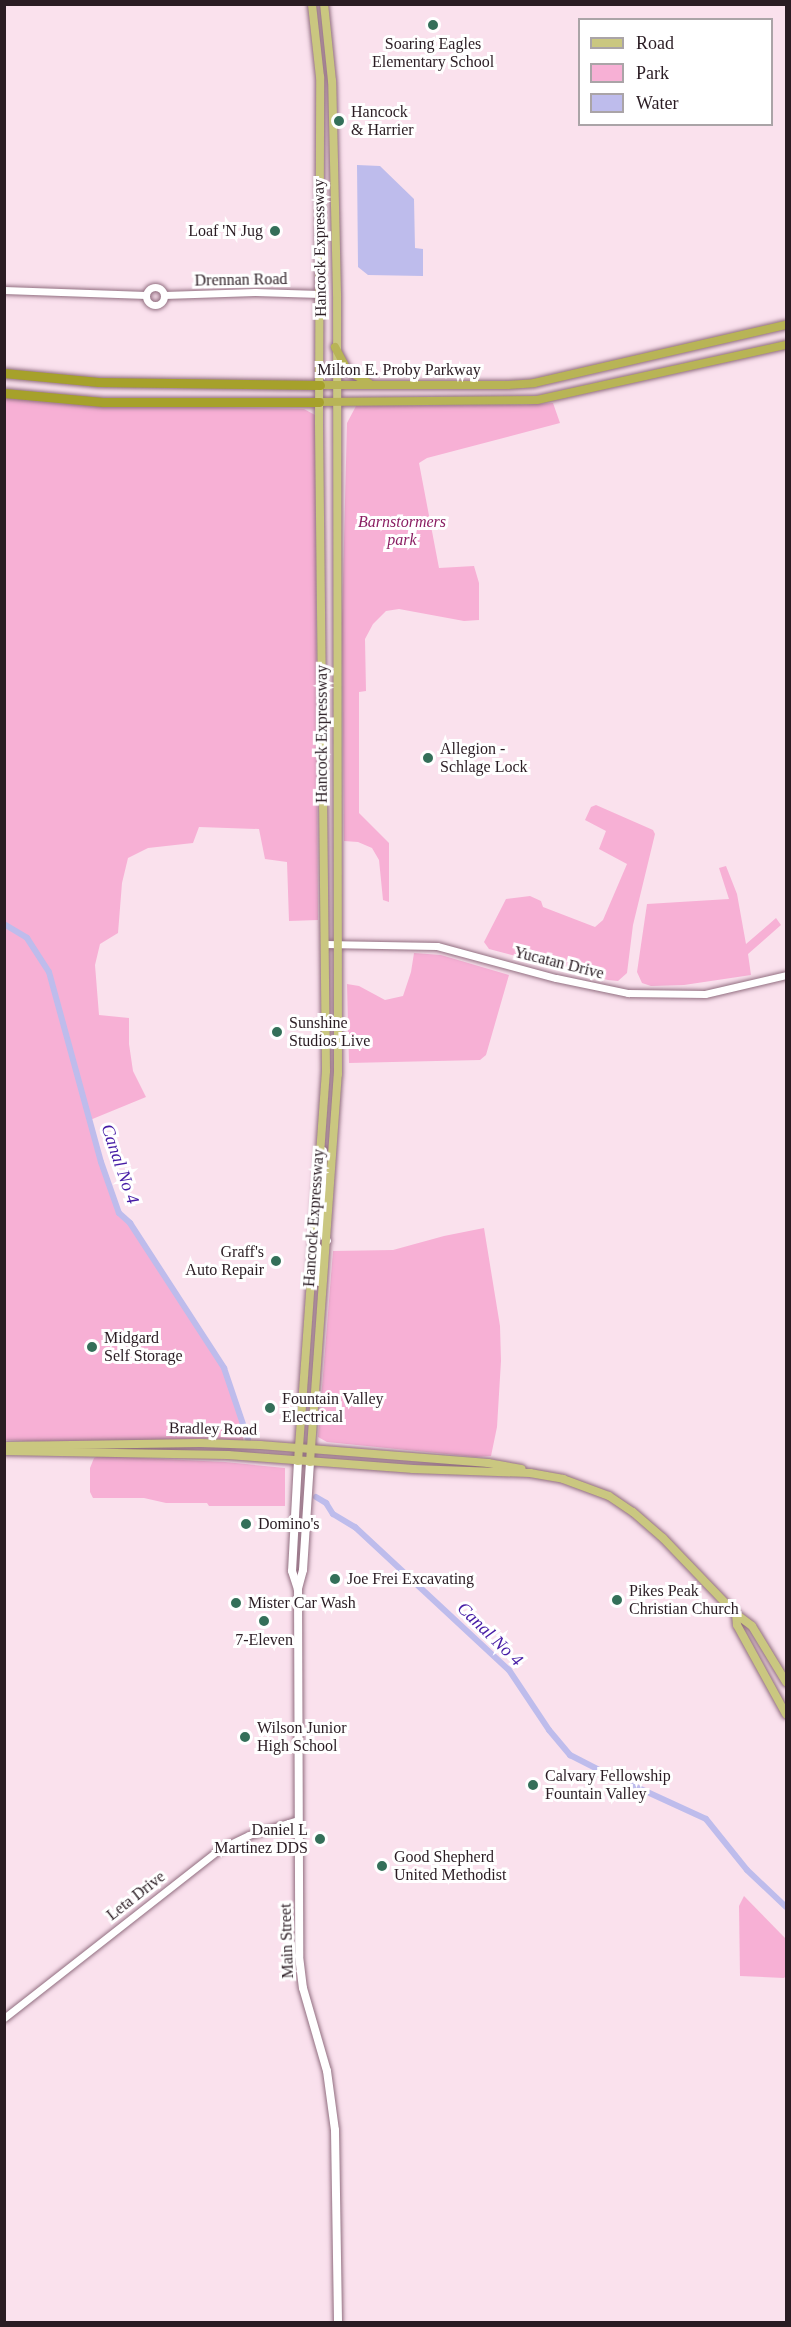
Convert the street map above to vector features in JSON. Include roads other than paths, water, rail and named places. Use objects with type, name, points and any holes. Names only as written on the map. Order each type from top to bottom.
[{"type":"highway","name":"Milton E. Proby Parkway","points":[[4,373],[99,382],[508,385],[534,383],[786,325]]},
{"type":"highway","name":"Milton E. Proby Parkway","points":[[4,393],[103,402],[537,400],[786,345]]},
{"type":"highway","points":[[336,347],[347,370],[372,385]]},
{"type":"main road","name":"Hancock Expressway","points":[[297,1461],[326,1071],[319,402],[320,77],[312,4]]},
{"type":"main road","name":"Hancock Expressway","points":[[310,1462],[337,1106],[336,347],[332,81],[324,4]]},
{"type":"main road","points":[[322,1143],[324,1187],[322,1232],[327,1241]]},
{"type":"main road","points":[[314,1242],[320,1251],[321,1326]]},
{"type":"main road","name":"Bradley Road","points":[[4,1446],[200,1443],[298,1448],[488,1463],[509,1466],[526,1473]]},
{"type":"main road","name":"Bradley Road","points":[[4,1451],[211,1455],[413,1469],[526,1473],[582,1485],[609,1496],[633,1512],[663,1538],[736,1614],[752,1626],[786,1682]]},
{"type":"main road","name":"Main Street","points":[[297,1461],[292,1571],[298,1589]]},
{"type":"main road","name":"Main Street","points":[[310,1462],[303,1570],[298,1589],[300,1973],[327,2071],[335,2130],[338,2322]]},
{"type":"main road","name":"Bradley Road","points":[[736,1614],[737,1625],[786,1714]]},
{"type":"street","points":[[4,290],[146,295],[154,287],[160,288],[164,295],[162,301],[155,304],[150,302],[146,295]]},
{"type":"street","name":"Drennan Road","points":[[164,295],[255,292],[320,294]]},
{"type":"street","name":"Yucatan Drive","points":[[324,944],[437,946],[556,978],[628,993],[705,994],[786,975]]},
{"type":"street","name":"Leta Drive","points":[[4,2018],[218,1850],[241,1838],[298,1820]]},
{"type":"water","points":[[357,165],[380,166],[414,199],[415,248],[423,249],[423,276],[368,275],[358,267]]},
{"type":"waterway","name":"Canal No 4","points":[[4,924],[27,938],[49,972],[101,1162],[119,1213],[130,1223],[224,1368],[248,1439]]},
{"type":"waterway","name":"Canal No 4","points":[[316,1497],[326,1503],[333,1514],[355,1527],[509,1670],[549,1730],[570,1755],[607,1774]]},
{"type":"waterway","name":"Canal No 4","points":[[632,1785],[706,1819],[747,1870],[786,1907]]},
{"type":"place","name":"Soaring Eagles Elementary School","points":[[433,25]]},
{"type":"place","name":"Hancock & Harrier","points":[[339,121]]},
{"type":"place","name":"Loaf 'N Jug","points":[[275,231]]},
{"type":"place","name":"Allegion - Schlage Lock","points":[[428,758]]},
{"type":"place","name":"Sunshine Studios Live","points":[[277,1032]]},
{"type":"place","name":"Graff's Auto Repair","points":[[276,1261]]},
{"type":"place","name":"Midgard Self Storage","points":[[92,1347]]},
{"type":"place","name":"Fountain Valley Electrical","points":[[270,1408]]},
{"type":"place","name":"Domino's","points":[[246,1524]]},
{"type":"place","name":"Joe Frei Excavating","points":[[335,1579]]},
{"type":"place","name":"Pikes Peak Christian Church","points":[[617,1600]]},
{"type":"place","name":"Mister Car Wash","points":[[236,1603]]},
{"type":"place","name":"7-Eleven","points":[[264,1621]]},
{"type":"place","name":"Wilson Junior High School","points":[[245,1737]]},
{"type":"place","name":"Calvary Fellowship Fountain Valley","points":[[533,1785]]},
{"type":"place","name":"Daniel L Martinez DDS","points":[[320,1839]]},
{"type":"place","name":"Good Shepherd United Methodist","points":[[382,1866]]},
{"type":"park label","name":"Barnstormers park","points":[[402,531]]}]
